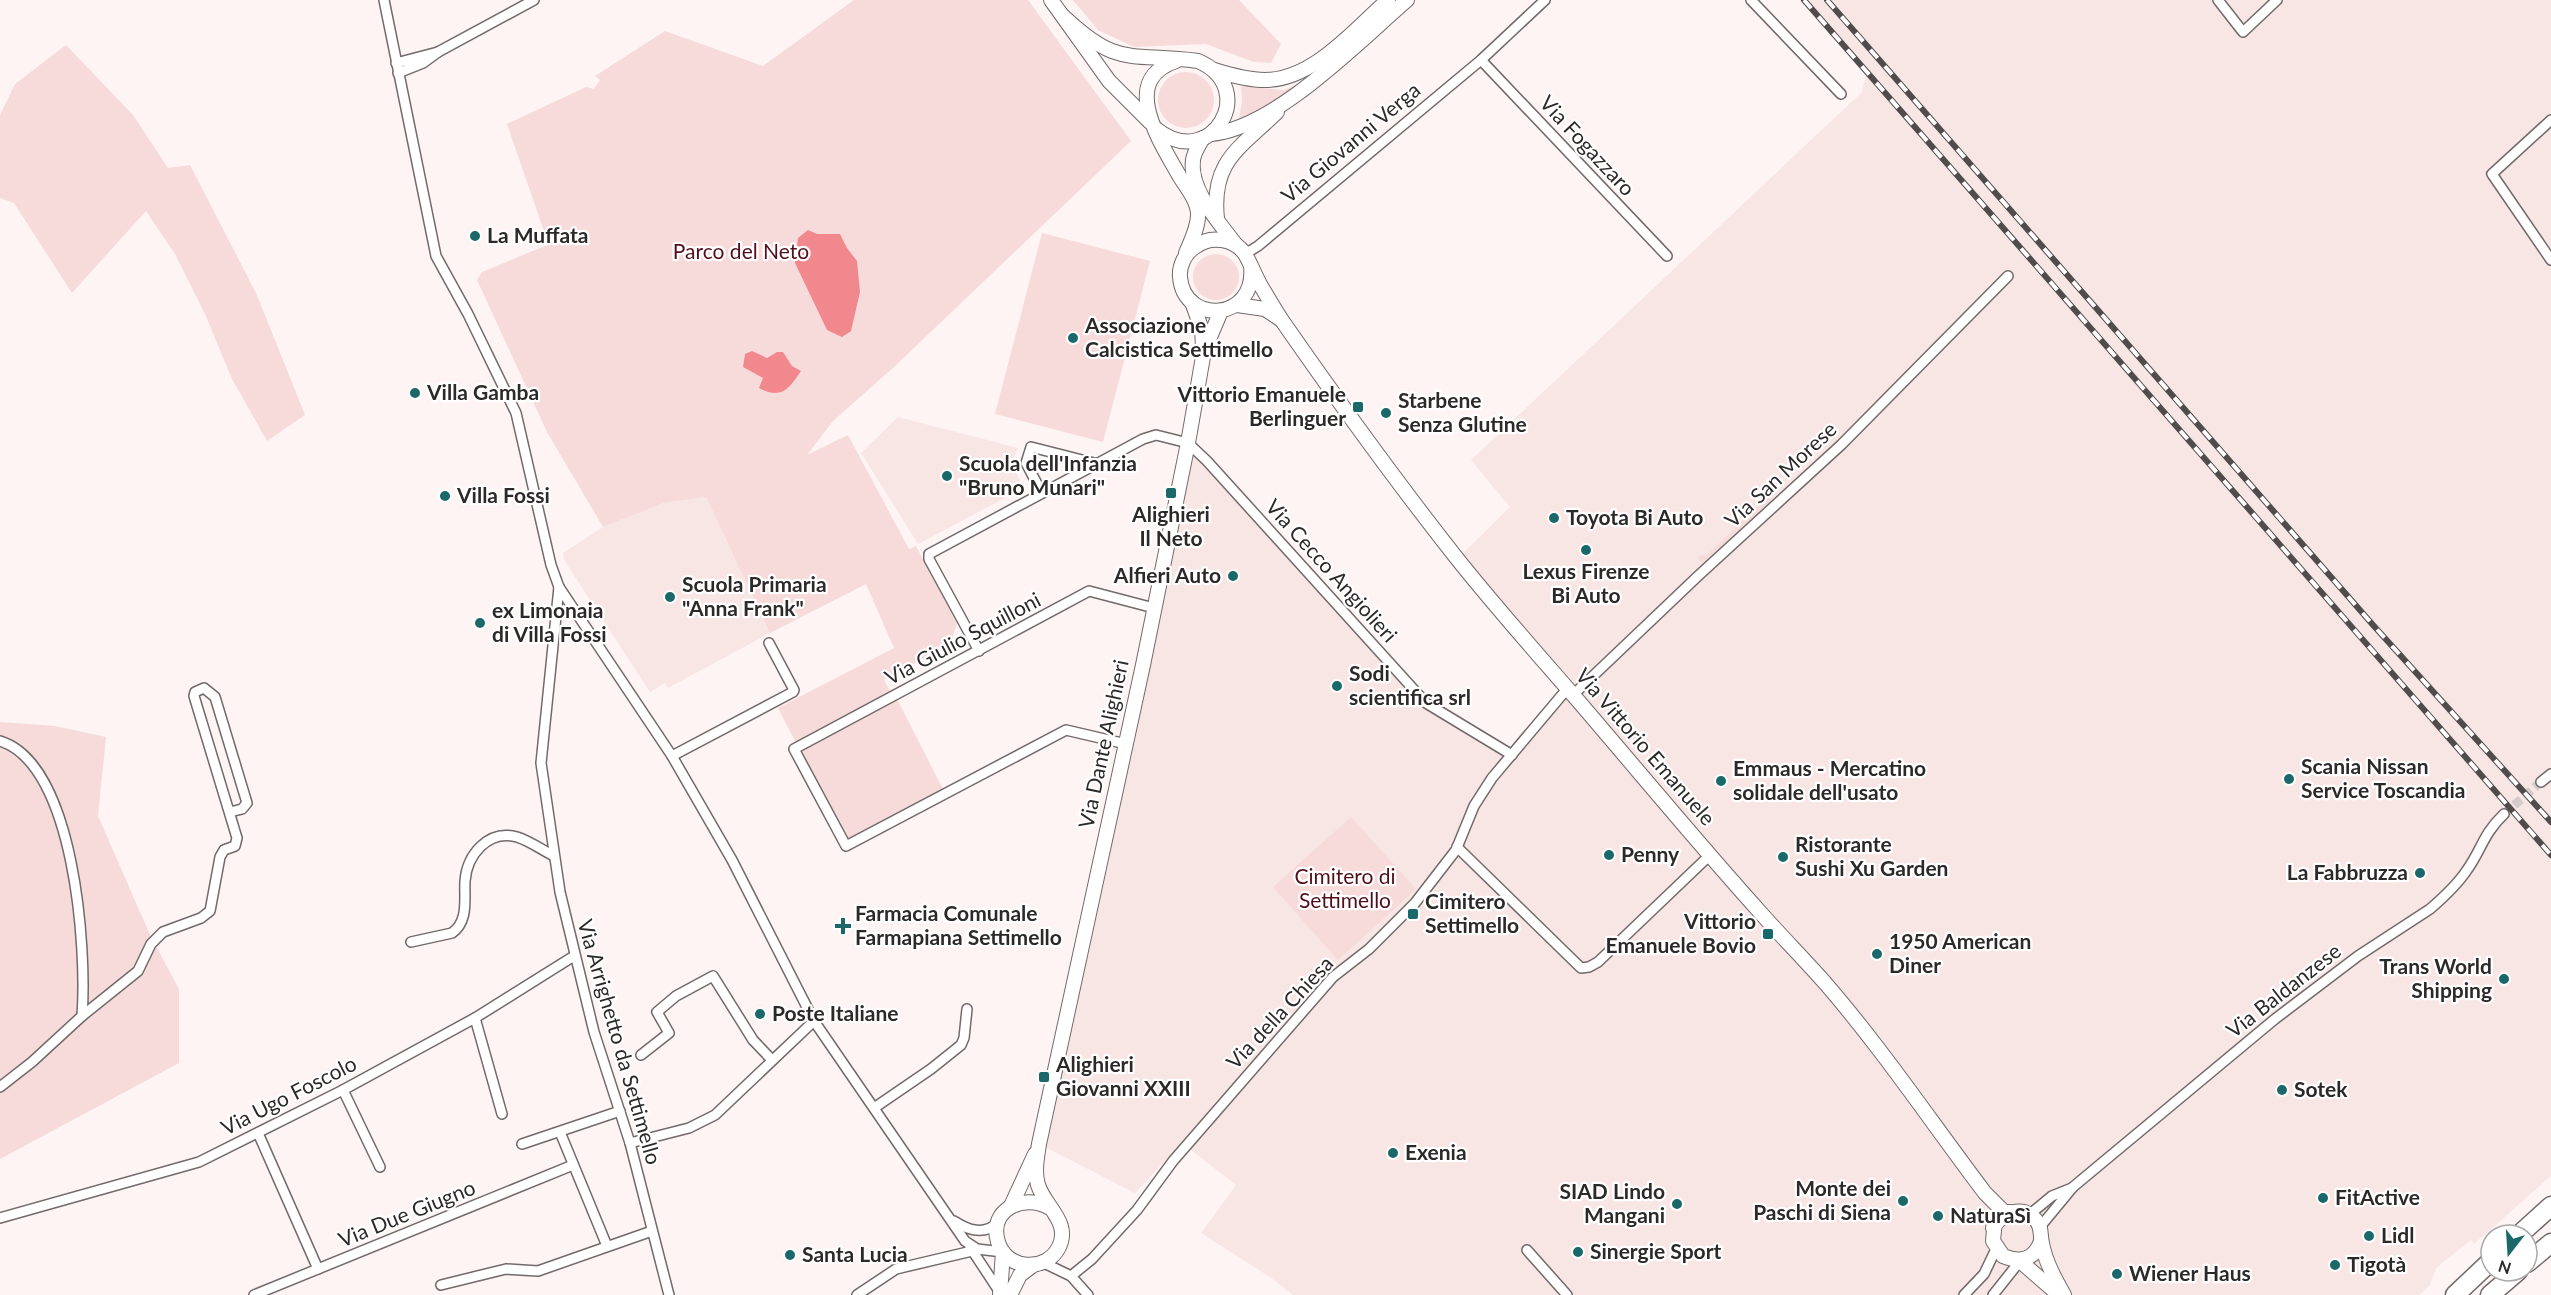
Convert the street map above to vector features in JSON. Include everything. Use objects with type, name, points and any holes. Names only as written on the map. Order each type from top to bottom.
[{"type":"highway","points":[[2532,1223],[2551,1206]]},
{"type":"highway","points":[[2539,1253],[2551,1243]]},
{"type":"highway","points":[[2455,1295],[2479,1272]]},
{"type":"highway","points":[[2490,1295],[2504,1283]]},
{"type":"main road","points":[[1051,0],[1109,81],[1164,135],[1179,141],[1233,130],[1288,102]]},
{"type":"main road","points":[[1063,16],[1090,40],[1118,55],[1198,61],[1214,70],[1263,80],[1280,79],[1299,73],[1317,62],[1388,0]]},
{"type":"main road","points":[[1217,219],[1215,190],[1221,170],[1228,160],[1288,102],[1407,0]]},
{"type":"main road","points":[[1178,61],[1160,70],[1148,86],[1146,107],[1168,154],[1195,201],[1198,213],[1197,225],[1182,262],[1180,280],[1186,296],[1192,302],[1201,308],[1221,311],[1237,305],[1250,289],[1252,278],[1244,255],[1215,239],[1205,241],[1188,253],[1182,262]]},
{"type":"main road","points":[[1207,136],[1222,122],[1227,107],[1227,91],[1214,70]]},
{"type":"main road","name":"Via Vittorio Emanuele","points":[[1207,136],[1193,158],[1193,172],[1200,191],[1217,219],[1244,255],[1282,320],[1423,515],[1457,559],[1570,692],[1845,1007],[1985,1193],[2004,1212],[2020,1212],[2029,1215]]},
{"type":"main road","name":"Via Dante Alighieri","points":[[1192,302],[1202,330],[1204,351]]},
{"type":"main road","name":"Via Vittorio Emanuele","points":[[1237,305],[1264,309],[1282,320]]},
{"type":"main road","name":"Via Dante Alighieri","points":[[1004,1295],[1020,1275],[1053,1256],[1062,1237],[1057,1216],[1042,1194],[1036,1175],[1039,1144],[1126,744],[1188,443],[1204,351],[1221,311]]},
{"type":"main road","name":"Via Dante Alighieri","points":[[999,1223],[1011,1206],[1039,1144]]},
{"type":"main road","name":"Via Vittorio Emanuele","points":[[1985,1193],[1995,1216],[1993,1241],[1996,1249]]},
{"type":"main road","points":[[1011,1206],[1031,1200],[1050,1208]]},
{"type":"main road","points":[[1994,1228],[2001,1217],[2010,1212]]},
{"type":"main road","points":[[2029,1215],[2041,1234],[2049,1264],[2064,1295]]},
{"type":"main road","points":[[999,1223],[997,1233],[1003,1252],[1004,1295]]},
{"type":"main road","points":[[2020,1261],[2034,1254],[2041,1234]]},
{"type":"main road","points":[[1996,1249],[2003,1256],[2020,1261],[2060,1295]]},
{"type":"main road","points":[[1003,1252],[1015,1262],[1038,1264]]},
{"type":"street","name":"Via Arrighetto da Settimello","points":[[384,0],[436,256],[468,314],[516,413],[551,565],[559,587],[541,758],[554,856],[574,956],[594,1032],[630,1143],[669,1295]]},
{"type":"street","points":[[398,74],[423,63],[438,52],[534,0]]},
{"type":"street","name":"Via Giovanni Verga","points":[[1244,255],[1258,246],[1481,60],[1545,0]]},
{"type":"street","points":[[1751,0],[1841,94]]},
{"type":"street","points":[[2218,0],[2243,32],[2277,0]]},
{"type":"street","points":[[396,63],[438,52]]},
{"type":"street","name":"Via Fogazzaro","points":[[1481,60],[1667,256]]},
{"type":"street","points":[[2551,120],[2492,174],[2551,260]]},
{"type":"street","name":"Via San Morese","points":[[1570,692],[1841,444],[2008,276]]},
{"type":"street","points":[[979,651],[929,555],[1151,436],[1188,443]]},
{"type":"street","name":"Via Cecco Angiolieri","points":[[1188,443],[1207,461],[1426,703],[1512,755]]},
{"type":"street","points":[[1042,493],[1026,463],[1031,447],[1098,464]]},
{"type":"street","points":[[559,587],[672,756],[732,860],[814,1021],[1004,1295]]},
{"type":"street","name":"Via Giulio Squilloni","points":[[1126,744],[1066,730],[846,846],[794,749],[1089,591],[1154,608]]},
{"type":"street","points":[[672,756],[793,692],[769,643]]},
{"type":"street","points":[[0,1087],[138,971],[151,944],[163,932],[201,918],[210,911],[219,856],[224,850],[237,844],[230,812],[194,696],[195,692],[204,688],[215,697],[247,803],[242,809],[230,812]]},
{"type":"street","name":"Via della Chiesa","points":[[1071,1276],[1092,1259],[1137,1210],[1192,1138],[1334,977],[1369,949],[1415,903],[1457,847],[1474,806],[1492,778],[1570,692]]},
{"type":"street","points":[[0,741],[13,745],[40,772],[60,826],[70,860],[80,914],[84,968],[82,1016]]},
{"type":"street","points":[[2541,782],[2551,774]]},
{"type":"street","name":"Via Baldanzese","points":[[2041,1234],[2073,1188],[2310,990],[2430,909],[2445,896],[2468,869],[2488,831],[2504,814]]},
{"type":"street","points":[[411,942],[452,933],[458,928],[465,909],[465,879],[480,844],[505,836],[516,837],[554,856]]},
{"type":"street","points":[[1457,847],[1581,968],[1598,962],[1710,855]]},
{"type":"street","name":"Via Ugo Foscolo","points":[[0,1218],[189,1165],[258,1133],[475,1018],[574,956]]},
{"type":"street","points":[[641,1055],[669,1034],[657,1012],[676,996],[712,976],[753,1040],[772,1060]]},
{"type":"street","points":[[874,1108],[931,1069],[961,1045],[964,1038],[967,1009]]},
{"type":"street","points":[[475,1018],[502,1114]]},
{"type":"street","points":[[630,1143],[689,1128],[715,1115],[814,1021]]},
{"type":"street","points":[[343,1089],[380,1167]]},
{"type":"street","points":[[522,1144],[620,1111]]},
{"type":"street","points":[[560,1132],[608,1246]]},
{"type":"street","points":[[258,1133],[318,1269]]},
{"type":"street","name":"Via Due Giugno","points":[[254,1295],[573,1166]]},
{"type":"street","name":"Via Baldanzese","points":[[2029,1215],[2052,1196],[2073,1188]]},
{"type":"street","points":[[945,1210],[960,1225],[977,1231],[988,1230],[999,1223]]},
{"type":"street","points":[[441,1285],[506,1269],[538,1271],[652,1231]]},
{"type":"street","points":[[965,1240],[977,1250],[1003,1252]]},
{"type":"street","points":[[1964,1295],[1984,1274],[1996,1249]]},
{"type":"street","points":[[1527,1250],[1567,1295]]},
{"type":"street","points":[[857,1295],[896,1269],[972,1251]]},
{"type":"street","points":[[1993,1295],[2020,1261]]},
{"type":"street","points":[[1038,1264],[1071,1276],[1088,1295]]},
{"type":"shaded area","points":[[1799,0],[2551,0],[2551,1176],[2498,1223],[2479,1223],[2479,1240],[2474,1244],[2471,1240],[2436,1268],[2430,1285],[2419,1295],[1293,1295],[1270,1277],[1201,1233],[1236,1185],[1182,1143],[1135,1193],[1039,1144],[1188,443],[1426,703],[1512,755],[1567,689],[1457,559],[1510,507],[1471,460],[1862,92],[1866,75]]},
{"type":"shaded area","points":[[808,230],[817,234],[840,234],[857,261],[860,292],[851,331],[842,337],[827,330],[795,263],[798,238]]},
{"type":"shaded area","points":[[752,351],[767,358],[777,352],[783,352],[792,366],[801,371],[784,391],[773,393],[759,388],[763,378],[743,367],[745,354]]},
{"type":"shaded area","name":"Scuola dell'Infanzia \"Bruno Munari\"","points":[[898,417],[1018,448],[1011,463],[1024,488],[918,544],[861,453]]},
{"type":"shaded area","name":"Scuola Primaria \"Anna Frank\"","points":[[706,497],[770,633],[668,688],[665,683],[650,692],[564,560],[563,553],[603,527],[664,503]]},
{"type":"green space","name":"Parco del Neto","points":[[854,0],[1028,0],[1131,141],[894,367],[833,421],[807,455],[848,435],[909,549],[916,546],[957,624],[950,644],[884,680],[891,693],[796,743],[778,708],[894,648],[866,584],[770,633],[706,497],[664,503],[603,527],[547,432],[477,280],[482,272],[552,243],[554,237],[552,231],[545,234],[507,124],[586,87],[594,89],[600,80],[595,76],[665,31],[763,66]]},
{"type":"green space","points":[[1073,0],[1239,0],[1281,44],[1271,63],[1254,62],[1206,44],[1134,47],[1098,30]]},
{"type":"green space","points":[[66,45],[133,115],[168,168],[190,165],[256,293],[305,415],[267,441],[232,379],[205,314],[175,254],[146,211],[72,293],[14,203],[0,198],[0,115],[15,84]]},
{"type":"green space","points":[[1186,72],[1197,74],[1206,80],[1212,89],[1214,100],[1212,111],[1206,120],[1197,126],[1186,128],[1175,126],[1166,120],[1160,111],[1158,100],[1160,89],[1166,80],[1175,74]]},
{"type":"green space","points":[[1298,85],[1272,106],[1239,118],[1242,102],[1241,86],[1283,90]]},
{"type":"green space","name":"Associazione Calcistica Settimello","points":[[1042,233],[1150,261],[1103,442],[995,414]]},
{"type":"green space","points":[[1221,254],[1233,260],[1238,268],[1238,286],[1233,294],[1225,299],[1211,300],[1203,297],[1196,290],[1193,272],[1196,264],[1203,257]]},
{"type":"green space","points":[[1768,493],[1772,496],[1771,500],[1705,561],[1700,562],[1698,558],[1700,555],[1706,556],[1765,500],[1764,496]]},
{"type":"green space","points":[[897,699],[944,791],[851,840],[847,838],[802,753],[803,749]]},
{"type":"green space","points":[[0,722],[55,726],[106,737],[98,816],[151,937],[179,989],[179,1063],[0,1159]]},
{"type":"green space","name":"Cimitero di Settimello","points":[[1351,817],[1416,889],[1338,960],[1273,887]]},
{"type":"tunnel","points":[[2504,814],[2541,782]]},
{"type":"railway","points":[[1804,0],[2551,855]]},
{"type":"railway","points":[[1827,0],[2373,625],[2551,822]]},
{"type":"place","name":"La Muffata","points":[[475,236]]},
{"type":"place","name":"Associazione Calcistica Settimello","points":[[1073,338]]},
{"type":"place","name":"Villa Gamba","points":[[415,393]]},
{"type":"place","name":"Vittorio Emanuele Berlinguer","points":[[1358,407]]},
{"type":"place","name":"Starbene Senza Glutine","points":[[1386,413]]},
{"type":"place","name":"Scuola dell'Infanzia \"Bruno Munari\"","points":[[947,476]]},
{"type":"place","name":"Alighieri Il Neto","points":[[1171,493]]},
{"type":"place","name":"Villa Fossi","points":[[445,496]]},
{"type":"place","name":"Toyota Bi Auto","points":[[1554,518]]},
{"type":"place","name":"Lexus Firenze Bi Auto","points":[[1586,550]]},
{"type":"place","name":"Alfieri Auto","points":[[1233,576]]},
{"type":"place","name":"Scuola Primaria \"Anna Frank\"","points":[[670,597]]},
{"type":"place","name":"ex Limonaia di Villa Fossi","points":[[480,623]]},
{"type":"place","name":"Sodi scientifica srl","points":[[1337,686]]},
{"type":"place","name":"Scania Nissan Service Toscandia","points":[[2289,779]]},
{"type":"place","name":"Emmaus - Mercatino solidale dell'usato","points":[[1721,781]]},
{"type":"place","name":"Penny","points":[[1609,855]]},
{"type":"place","name":"Ristorante Sushi Xu Garden","points":[[1783,857]]},
{"type":"place","name":"La Fabbruzza","points":[[2420,873]]},
{"type":"place","name":"Cimitero Settimello","points":[[1413,914]]},
{"type":"place","name":"Farmacia Comunale Farmapiana Settimello","points":[[843,926]]},
{"type":"place","name":"Vittorio Emanuele Bovio","points":[[1768,934]]},
{"type":"place","name":"1950 American Diner","points":[[1877,954]]},
{"type":"place","name":"Trans World Shipping","points":[[2504,979]]},
{"type":"place","name":"Poste Italiane","points":[[760,1014]]},
{"type":"place","name":"Alighieri Giovanni XXIII","points":[[1044,1077]]},
{"type":"place","name":"Sotek","points":[[2282,1090]]},
{"type":"place","name":"Exenia","points":[[1393,1153]]},
{"type":"place","name":"FitActive","points":[[2323,1198]]},
{"type":"place","name":"Monte dei Paschi di Siena","points":[[1903,1201]]},
{"type":"place","name":"SIAD Lindo Mangani","points":[[1677,1204]]},
{"type":"place","name":"NaturaSì","points":[[1938,1216]]},
{"type":"place","name":"Lidl","points":[[2369,1236]]},
{"type":"place","name":"Sinergie Sport","points":[[1578,1252]]},
{"type":"place","name":"Santa Lucia","points":[[790,1255]]},
{"type":"place","name":"Tigotà","points":[[2335,1265]]},
{"type":"place","name":"Wiener Haus","points":[[2117,1274]]}]
